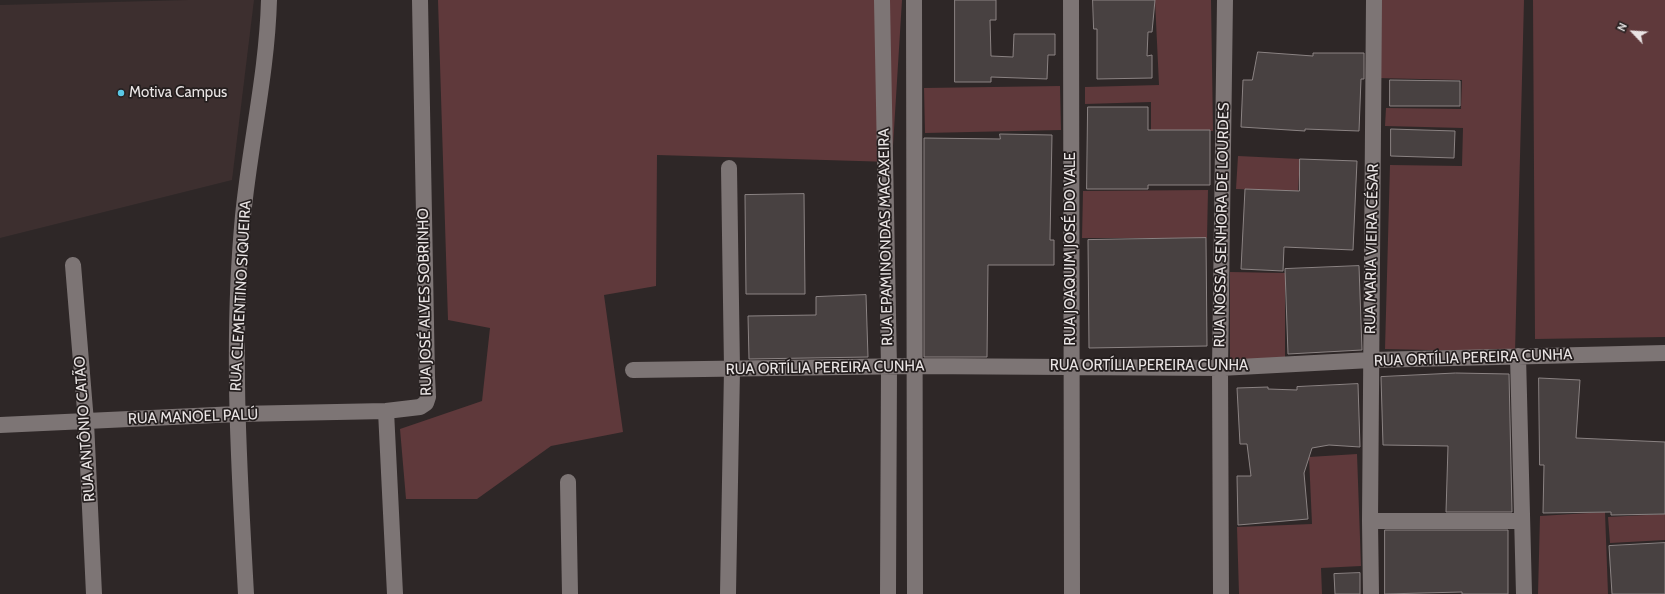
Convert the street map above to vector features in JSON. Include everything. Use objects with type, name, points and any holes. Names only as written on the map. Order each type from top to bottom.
[{"type":"street","name":"RUA CLEMENTINO SIQUEIRA","points":[[246,594],[237,414],[236,350],[243,216],[263,76],[269,0]]},
{"type":"street","name":"RUA JOSÉ ALVES SOBRINHO","points":[[386,411],[420,407],[426,403],[428,397],[426,369],[420,0]]},
{"type":"street","name":"RUA EPAMINONDAS MACAXEIRA","points":[[882,0],[889,367],[888,594]]},
{"type":"street","name":"RUA EPAMINONDAS MACAXEIRA","points":[[914,0],[915,594]]},
{"type":"street","name":"RUA JOAQUIM JOSÉ DO VALE","points":[[1071,0],[1072,594]]},
{"type":"street","name":"RUA NOSSA SENHORA DE LOURDES","points":[[1221,594],[1220,368],[1225,0]]},
{"type":"street","name":"RUA MARIA VIEIRA CÉSAR","points":[[1371,594],[1370,521],[1374,0]]},
{"type":"street","points":[[728,594],[732,369],[729,168]]},
{"type":"street","name":"RUA ANTÔNIO CATÃO","points":[[73,265],[86,422],[94,594]]},
{"type":"street","name":"RUA ORTÍLIA PEREIRA CUNHA","points":[[633,370],[915,366],[1220,368],[1371,360],[1665,353]]},
{"type":"street","points":[[1518,356],[1524,594]]},
{"type":"street","name":"RUA MANOEL PALÚ","points":[[0,425],[237,414],[386,411]]},
{"type":"street","points":[[386,411],[395,594]]},
{"type":"street","points":[[568,482],[570,594]]},
{"type":"street","points":[[1370,521],[1522,521]]},
{"type":"shaded area","name":"Motiva Campus","points":[[188,0],[254,0],[232,180],[0,238],[0,5]]},
{"type":"shaded area","points":[[438,0],[902,0],[892,162],[657,155],[656,286],[604,295],[623,432],[551,446],[477,499],[406,499],[400,429],[482,401],[490,328],[448,320]]},
{"type":"shaded area","points":[[1155,0],[1211,0],[1213,131],[1151,132],[1151,102],[1085,104],[1085,87],[1159,85]]},
{"type":"shaded area","points":[[1379,0],[1524,0],[1515,352],[1385,349],[1390,165],[1462,166],[1463,128],[1385,126],[1386,108],[1461,109],[1462,80],[1377,78]]},
{"type":"shaded area","points":[[1533,0],[1665,0],[1665,337],[1535,339]]},
{"type":"shaded area","points":[[1060,86],[1061,130],[925,133],[924,88]]},
{"type":"shaded area","points":[[1238,156],[1300,159],[1298,191],[1236,189]]},
{"type":"shaded area","points":[[1208,190],[1207,238],[1082,238],[1083,191]]},
{"type":"shaded area","points":[[1230,272],[1285,273],[1285,359],[1230,360]]},
{"type":"shaded area","points":[[1357,454],[1361,566],[1321,568],[1322,594],[1239,594],[1237,527],[1312,524],[1309,457]]},
{"type":"shaded area","points":[[1605,512],[1608,594],[1538,594],[1540,516]]},
{"type":"shaded area","points":[[1665,514],[1665,540],[1610,543],[1608,517]]},
{"type":"building","points":[[955,0],[996,0],[996,20],[990,20],[991,56],[1013,57],[1014,34],[1055,34],[1055,55],[1048,55],[1047,79],[991,77],[991,82],[955,82]]},
{"type":"building","points":[[1093,0],[1155,0],[1152,32],[1148,32],[1147,56],[1152,55],[1152,78],[1097,79],[1097,29],[1094,29]]},
{"type":"building","points":[[1258,52],[1313,56],[1313,53],[1364,53],[1364,79],[1361,79],[1359,131],[1305,129],[1305,131],[1241,127],[1243,80],[1252,80]]},
{"type":"building","points":[[1390,80],[1460,81],[1460,106],[1390,106]]},
{"type":"building","points":[[1088,107],[1148,107],[1148,130],[1210,130],[1210,185],[1148,185],[1148,189],[1087,189]]},
{"type":"building","points":[[1391,129],[1455,131],[1454,158],[1391,156]]},
{"type":"building","points":[[1000,134],[1052,135],[1050,240],[1054,240],[1054,265],[988,265],[987,357],[924,357],[924,138],[1000,139]]},
{"type":"building","points":[[1300,159],[1357,161],[1353,250],[1284,247],[1283,271],[1241,269],[1245,189],[1299,191]]},
{"type":"building","points":[[804,194],[805,294],[746,294],[745,195]]},
{"type":"building","points":[[1206,238],[1207,346],[1089,348],[1088,240]]},
{"type":"building","points":[[1359,266],[1362,350],[1288,354],[1285,269]]},
{"type":"building","points":[[866,295],[868,357],[749,359],[748,316],[816,315],[816,297]]},
{"type":"building","points":[[1456,373],[1509,374],[1512,512],[1446,512],[1448,446],[1383,445],[1381,377]]},
{"type":"building","points":[[1539,378],[1580,380],[1576,438],[1665,442],[1665,514],[1611,515],[1611,512],[1543,513],[1544,465],[1540,465]]},
{"type":"building","points":[[1358,384],[1360,447],[1329,445],[1312,448],[1304,473],[1308,519],[1238,525],[1237,476],[1251,476],[1247,444],[1240,444],[1237,388],[1268,387],[1268,389],[1297,390],[1297,387]]},
{"type":"building","points":[[1385,530],[1508,530],[1508,594],[1462,594],[1462,592],[1385,594]]},
{"type":"building","points":[[1665,543],[1665,594],[1612,594],[1609,546]]},
{"type":"building","points":[[1360,573],[1360,594],[1335,594],[1334,574]]},
{"type":"place","name":"Motiva Campus","points":[[121,93]]}]
